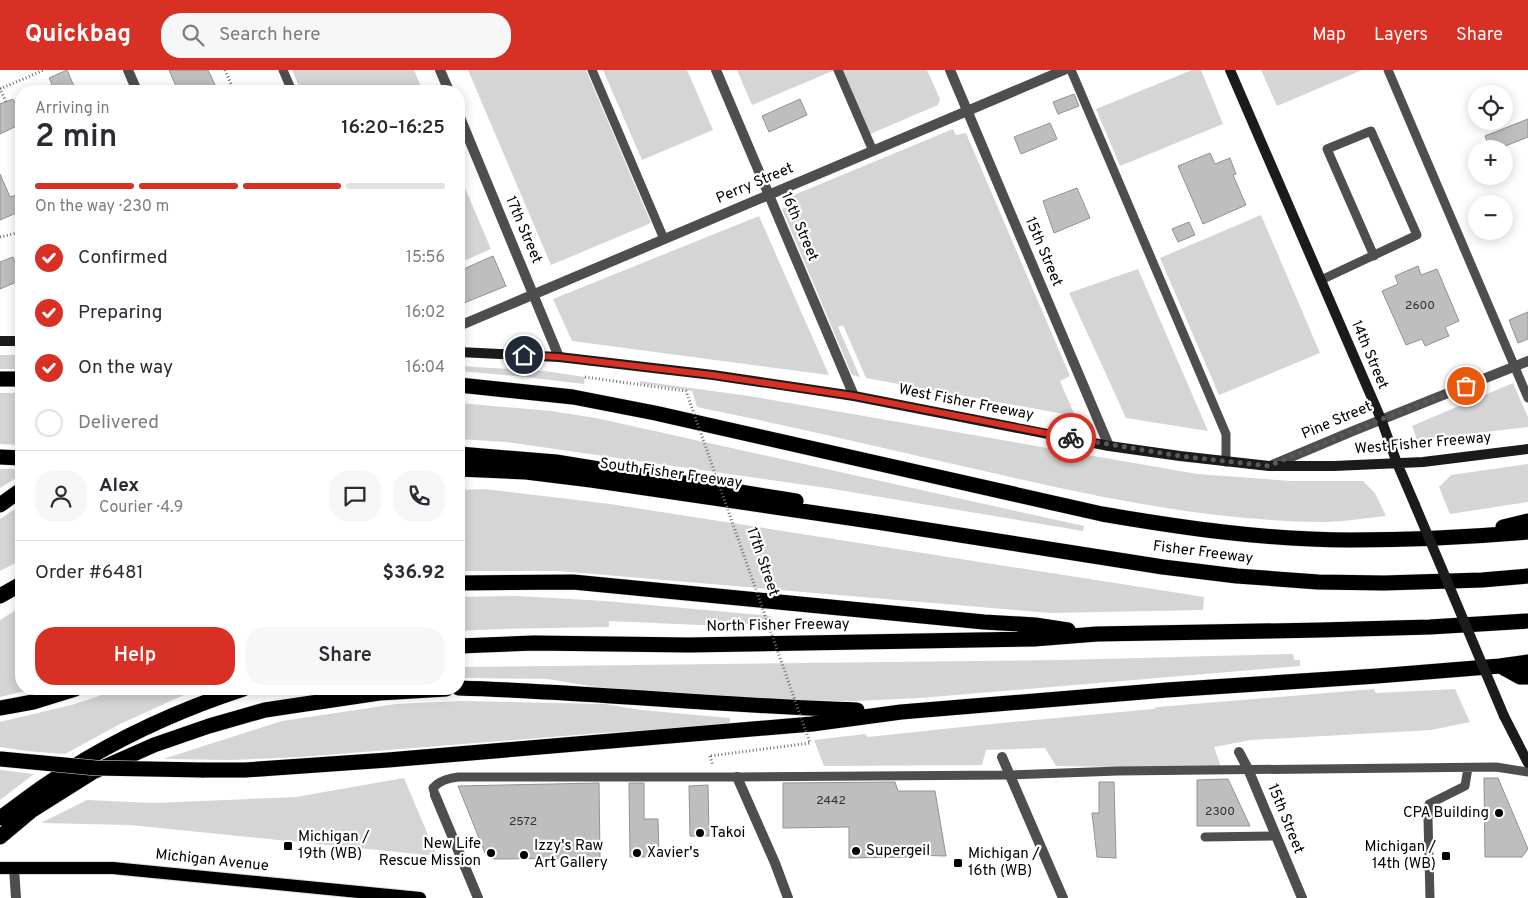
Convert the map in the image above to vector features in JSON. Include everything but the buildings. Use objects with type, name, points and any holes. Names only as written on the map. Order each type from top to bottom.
[{"type":"highway","points":[[0,379],[15,379]]},
{"type":"highway","points":[[465,386],[573,397],[656,413],[1102,514],[1156,523],[1268,536],[1350,540],[1466,537],[1528,532]]},
{"type":"highway","points":[[465,454],[556,462],[787,498],[877,522]]},
{"type":"highway","points":[[0,456],[15,457]]},
{"type":"highway","name":"South Fisher Freeway","points":[[465,470],[526,472],[590,480],[877,522]]},
{"type":"highway","points":[[1466,537],[1528,520]]},
{"type":"highway","name":"Fisher Freeway","points":[[877,522],[1153,565],[1237,576],[1318,582],[1384,583],[1482,580],[1528,576]]},
{"type":"highway","points":[[465,582],[573,582],[984,622],[1035,625],[1097,634],[1331,630],[1430,627],[1528,621]]},
{"type":"highway","points":[[0,596],[15,587]]},
{"type":"highway","name":"North Fisher Freeway","points":[[465,646],[534,643],[689,645],[1025,639],[1097,634]]},
{"type":"highway","points":[[1,759],[96,768],[245,770],[417,758],[812,724],[901,712],[1166,690],[1377,676],[1528,662]]},
{"type":"highway","points":[[1500,666],[1520,677],[1528,677]]},
{"type":"highway","points":[[465,688],[524,690],[770,707],[901,712]]},
{"type":"highway","points":[[0,708],[33,702],[56,695]]},
{"type":"highway","points":[[0,818],[50,782],[107,748],[169,717],[227,695]]},
{"type":"highway","points":[[0,837],[30,811],[93,772],[154,744],[265,710],[366,695]]},
{"type":"main road","name":"Michigan Avenue","points":[[0,868],[133,870],[366,895],[420,898]]},
{"type":"street","points":[[128,70],[134,85]]},
{"type":"street","points":[[440,70],[446,85]]},
{"type":"street","name":"16th Street","points":[[716,70],[854,396]]},
{"type":"street","name":"15th Street","points":[[950,70],[1109,446]]},
{"type":"street","name":"Perry Street","points":[[465,323],[1064,70]]},
{"type":"street","name":"14th Street","points":[[1230,70],[1381,419],[1397,464],[1504,716],[1528,763]]},
{"type":"street","name":"17th Street","points":[[465,129],[559,357]]},
{"type":"street","points":[[0,341],[15,342]]},
{"type":"street","name":"West Fisher Freeway","points":[[465,352],[559,357],[712,375],[854,396],[1109,446],[1269,466],[1397,464],[1434,461],[1528,448]]},
{"type":"street","name":"Pine Street","points":[[1269,466],[1528,361]]},
{"type":"street","name":"15th Street","points":[[1239,752],[1248,769],[1302,898]]},
{"type":"street","points":[[1002,757],[1063,898]]},
{"type":"street","points":[[737,777],[775,863],[788,898]]},
{"type":"street","points":[[435,795],[478,898]]},
{"type":"street","points":[[14,868],[16,898]]},
{"type":"lane","points":[[283,70],[289,85]]},
{"type":"lane","points":[[592,70],[664,239]]},
{"type":"lane","points":[[838,70],[873,151]]},
{"type":"lane","points":[[1071,70],[1226,434],[1226,462]]},
{"type":"lane","points":[[1388,70],[1528,398]]},
{"type":"lane","points":[[1321,280],[1374,256],[1417,235],[1371,131],[1327,149],[1374,256]]},
{"type":"lane","points":[[435,795],[433,788],[438,783],[458,777],[1010,775],[1118,771],[1496,767],[1528,772]]},
{"type":"lane","points":[[1430,898],[1429,804],[1465,786],[1468,768]]},
{"type":"lane","points":[[1205,837],[1275,836]]},
{"type":"path","points":[[6,102],[0,89],[44,70]]},
{"type":"path","points":[[225,70],[231,85]]},
{"type":"path","points":[[0,237],[15,233]]},
{"type":"path","name":"17th Street","points":[[585,376],[686,391],[810,743],[710,756]]},
{"type":"shaded area","points":[[292,70],[414,70],[420,85],[298,85]]},
{"type":"shaded area","points":[[468,70],[586,70],[651,223],[551,265]]},
{"type":"shaded area","points":[[603,70],[687,70],[713,130],[642,160]]},
{"type":"shaded area","points":[[737,70],[835,70],[752,105]]},
{"type":"shaded area","points":[[843,70],[927,70],[940,99],[938,105],[870,134]]},
{"type":"shaded area","points":[[1192,70],[1201,70],[1223,124],[1120,166],[1096,109]]},
{"type":"shaded area","points":[[1261,70],[1362,70],[1277,106]]},
{"type":"shaded area","points":[[953,129],[956,135],[966,133],[1070,376],[1060,381],[1075,416],[866,378],[843,325],[838,327],[860,377],[852,375],[782,209],[792,205],[789,197]]},
{"type":"shaded area","points":[[465,188],[491,249],[465,260]]},
{"type":"shaded area","points":[[1261,215],[1320,353],[1219,395],[1160,258]]},
{"type":"shaded area","points":[[759,216],[829,375],[572,341],[553,299]]},
{"type":"shaded area","points":[[1138,269],[1208,431],[1126,418],[1069,293]]},
{"type":"shaded area","points":[[0,355],[15,355],[15,369],[0,369]]},
{"type":"shaded area","points":[[465,366],[545,371],[585,377],[584,384],[465,372]]},
{"type":"shaded area","points":[[640,381],[749,396],[1197,474],[1291,481],[1363,481],[1375,493],[1386,516],[1330,522],[1280,521],[1198,513],[1115,499],[697,407],[692,391],[639,383]]},
{"type":"shaded area","points":[[1513,383],[1528,417],[1528,427],[1417,440],[1412,426]]},
{"type":"shaded area","points":[[0,393],[15,393],[15,445],[0,444]]},
{"type":"shaded area","points":[[465,404],[551,411],[596,418],[1084,526],[1083,531],[827,488],[506,442],[465,439]]},
{"type":"shaded area","points":[[1528,464],[1528,502],[1450,514],[1439,487],[1451,475]]},
{"type":"shaded area","points":[[0,469],[15,469],[15,479],[0,488]]},
{"type":"shaded area","points":[[485,489],[610,504],[1204,597],[1203,610],[1050,613],[558,571],[465,571],[465,490]]},
{"type":"shaded area","points":[[15,509],[15,563],[0,571],[0,519]]},
{"type":"shaded area","points":[[517,596],[605,601],[772,616],[772,624],[700,625],[609,621],[609,627],[465,631],[465,597]]},
{"type":"shaded area","points":[[15,611],[15,693],[0,697],[0,620]]},
{"type":"shaded area","points":[[1293,654],[1294,660],[1300,660],[1300,666],[920,698],[856,701],[782,700],[608,689],[548,679],[465,678],[465,667],[1062,660]]},
{"type":"shaded area","points":[[1374,689],[1376,693],[1455,689],[1470,722],[1431,730],[1251,740],[1214,747],[1221,767],[1056,766],[1045,748],[986,750],[982,765],[824,766],[814,740],[865,734],[868,737],[1153,709],[1157,707]]},
{"type":"shaded area","points":[[102,695],[184,695],[120,724],[65,754],[0,747],[0,722],[75,704]]},
{"type":"shaded area","points":[[462,701],[605,704],[641,710],[730,718],[730,725],[601,733],[300,757],[230,760],[163,759],[282,721],[396,704]]},
{"type":"shaded area","points":[[0,770],[34,774],[0,800]]},
{"type":"shaded area","points":[[404,778],[437,856],[130,825],[41,823],[87,800],[154,803],[296,797]]},
{"type":"way so far","points":[[1071,438],[1109,446],[1269,466],[1466,386]]},
{"type":"place","name":"CPA Building","points":[[1499,813]]},
{"type":"place","name":"Takoi","points":[[700,833]]},
{"type":"place","name":"Michigan / 19th (WB)","points":[[288,846]]},
{"type":"place","name":"Supergeil","points":[[856,851]]},
{"type":"place","name":"New Life Rescue Mission","points":[[491,853]]},
{"type":"place","name":"Xavier's","points":[[637,853]]},
{"type":"place","name":"Izzy's Raw Art Gallery","points":[[524,855]]},
{"type":"place","name":"Michigan / 14th (WB)","points":[[1446,856]]},
{"type":"place","name":"Michigan / 16th (WB)","points":[[958,863]]},
{"type":"route","points":[[524,355],[559,357],[712,375],[854,396],[1071,438]]}]
